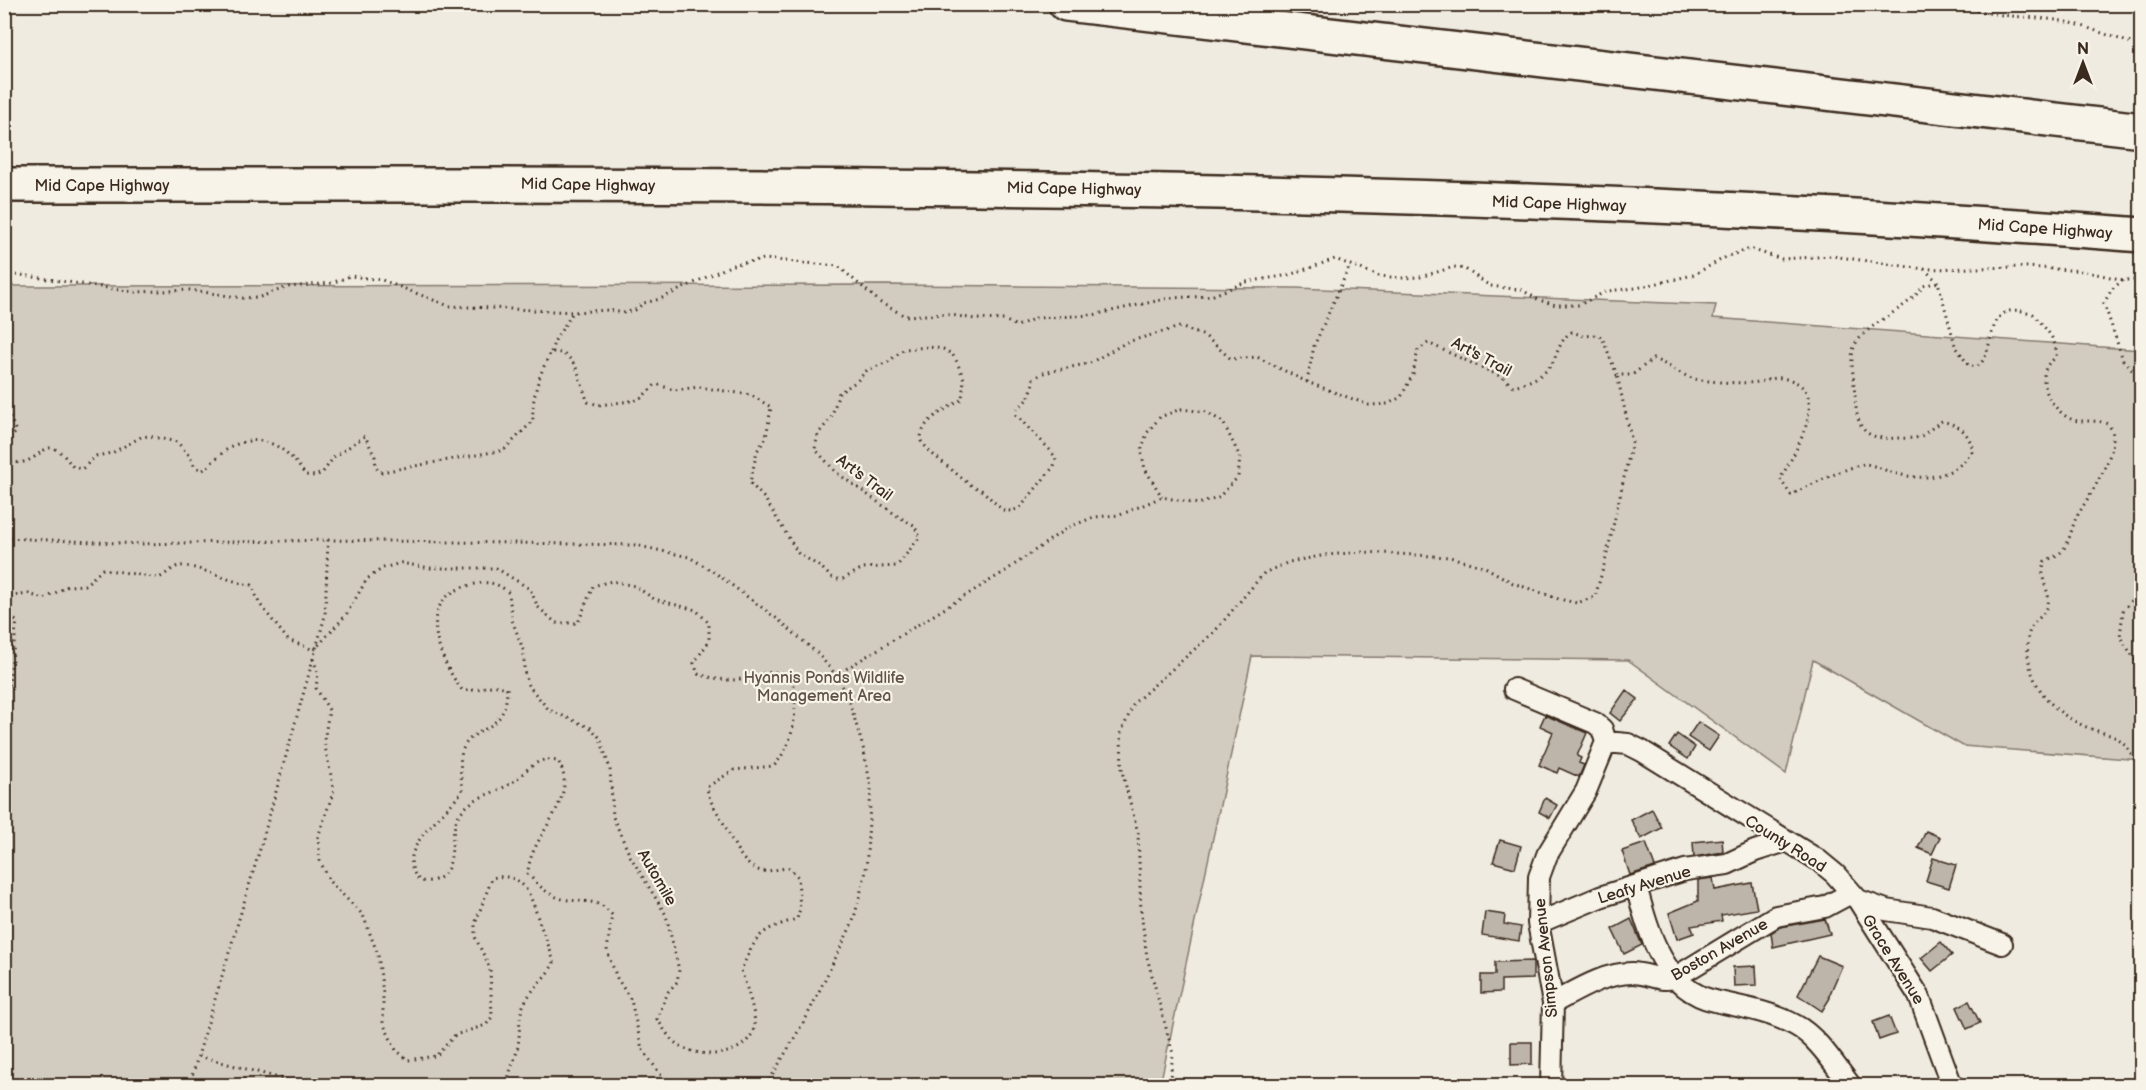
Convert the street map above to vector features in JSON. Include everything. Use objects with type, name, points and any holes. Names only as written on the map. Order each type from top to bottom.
[{"type":"highway","points":[[1066,4],[2142,130]]},
{"type":"highway","name":"Mid Cape Highway","points":[[4,185],[510,183],[1162,189],[1455,198],[1834,215],[2142,235]]},
{"type":"street","points":[[1514,689],[1595,723],[1602,729],[1606,742]]},
{"type":"street","name":"County Road","points":[[1606,742],[1628,744],[1642,751],[1825,866],[1854,896],[1886,910],[1932,917],[2002,944]]},
{"type":"street","name":"Simpson Avenue","points":[[1551,1086],[1553,1003],[1538,923],[1539,877],[1542,866],[1586,791],[1606,742]]},
{"type":"street","name":"Leafy Avenue","points":[[1538,923],[1600,897],[1685,870],[1727,864],[1755,851],[1786,841]]},
{"type":"street","points":[[1636,886],[1653,938],[1674,978],[1696,995],[1756,1011],[1797,1026],[1829,1058],[1851,1086]]},
{"type":"street","name":"Boston Avenue","points":[[1553,1003],[1601,979],[1620,974],[1641,974],[1666,980],[1674,978],[1776,916],[1825,907],[1854,896]]},
{"type":"street","name":"Grace Avenue","points":[[1854,896],[1919,996],[1952,1086]]},
{"type":"path","points":[[1886,4],[1902,7],[1909,4]]},
{"type":"path","points":[[1960,4],[1996,15],[2030,17],[2083,25],[2114,39],[2142,46]]},
{"type":"path","points":[[4,276],[21,275],[135,292],[190,290],[243,298],[260,297],[288,287],[332,283],[350,276],[382,280],[449,306],[573,312],[609,310],[623,313],[635,310],[644,303],[660,299],[732,265],[764,259],[838,266],[881,303],[906,316],[946,314],[975,319],[1004,320],[1017,326],[1036,318],[1094,315],[1170,298],[1211,296],[1246,282],[1288,275],[1335,259],[1379,276],[1401,278],[1420,277],[1454,267],[1465,269],[1490,286],[1522,290],[1539,300],[1556,305],[1579,305],[1607,291],[1636,288],[1693,275],[1728,256],[1750,249],[1782,259],[1800,260],[1832,256],[1924,269],[2027,267],[2083,271],[2124,280],[2142,280]]},
{"type":"path","points":[[1307,382],[1314,346],[1350,265]]},
{"type":"path","points":[[1924,269],[1938,282],[1955,345],[1968,365],[1976,367],[1983,364],[1988,355],[1990,331],[1998,318],[2016,311],[2033,314],[2053,339],[2057,351],[2056,356],[2047,364],[2044,380],[2047,395],[2061,413],[2071,419],[2107,423],[2112,429],[2112,441],[2104,471],[2076,518],[2064,548],[2060,554],[2045,561],[2042,581],[2049,597],[2048,607],[2031,626],[2028,653],[2033,682],[2041,694],[2079,724],[2121,740],[2142,769]]},
{"type":"path","points":[[2124,280],[2112,289],[2103,303],[2123,360],[2142,380]]},
{"type":"path","points":[[1165,1086],[1170,1078],[1173,1054],[1147,957],[1141,912],[1138,833],[1122,771],[1121,733],[1134,703],[1215,631],[1264,573],[1289,562],[1326,555],[1363,552],[1450,557],[1485,567],[1513,583],[1577,603],[1595,597],[1632,442],[1617,375],[1632,375],[1653,359],[1694,379],[1758,382],[1779,377],[1798,382],[1808,396],[1808,423],[1799,449],[1780,479],[1791,495],[1819,480],[1865,464],[1922,479],[1938,477],[1966,461],[1973,450],[1968,435],[1957,425],[1942,421],[1919,437],[1885,439],[1867,436],[1856,410],[1852,353],[1857,342],[1889,312],[1917,295],[1923,286],[1938,282]]},
{"type":"path","points":[[4,400],[15,432],[4,451],[11,462],[29,462],[43,449],[54,447],[61,450],[73,466],[82,469],[96,456],[112,453],[141,437],[149,436],[177,442],[189,455],[195,467],[203,470],[232,447],[262,441],[282,447],[305,475],[316,476],[323,472],[341,451],[365,436],[375,457],[376,467],[381,472],[504,450],[533,421],[534,397],[554,342],[573,312]]},
{"type":"path","name":"Art's Trail","points":[[552,352],[561,352],[572,358],[588,402],[599,405],[639,400],[656,384],[674,390],[699,387],[714,389],[751,395],[765,401],[771,407],[770,425],[754,460],[750,483],[765,499],[798,553],[822,568],[831,577],[841,580],[863,568],[897,566],[920,537],[914,525],[837,473],[815,449],[818,434],[831,418],[839,393],[857,381],[867,370],[888,362],[904,349],[928,347],[952,354],[964,379],[962,399],[945,407],[924,426],[921,441],[969,484],[983,491],[1002,510],[1011,511],[1026,502],[1054,466],[1056,458],[1016,415],[1017,409],[1029,400],[1033,379],[1037,376],[1090,363],[1127,342],[1160,335],[1180,327],[1205,336],[1231,358],[1257,357],[1307,382],[1369,405],[1389,404],[1401,397],[1413,374],[1418,350],[1428,343],[1502,377],[1514,387],[1530,382],[1551,366],[1566,335],[1572,332],[1584,336],[1596,335],[1602,337],[1617,375]]},
{"type":"path","points":[[836,675],[994,578],[1067,528],[1094,517],[1120,515],[1162,497],[1198,504],[1218,498],[1238,477],[1240,457],[1223,422],[1206,412],[1181,409],[1160,417],[1147,433],[1141,451],[1145,469],[1162,497]]},
{"type":"path","points":[[4,538],[141,544],[328,540],[635,545],[689,557],[714,572],[780,621],[817,653],[836,675],[853,712],[871,788],[866,871],[853,922],[806,1018],[766,1086]]},
{"type":"path","points":[[189,1086],[325,616],[328,540]]},
{"type":"path","name":"Automile","points":[[314,650],[346,615],[367,579],[383,568],[401,563],[430,568],[496,568],[530,589],[538,607],[556,623],[578,623],[593,586],[612,581],[635,586],[654,599],[696,610],[709,623],[709,641],[694,663],[698,674],[733,680],[769,671],[784,675],[794,687],[794,732],[786,752],[774,765],[734,770],[707,787],[708,799],[724,824],[731,844],[748,862],[762,871],[789,868],[798,877],[800,909],[796,919],[766,928],[757,937],[741,970],[754,1014],[755,1028],[745,1042],[729,1054],[695,1052],[676,1044],[657,1019],[668,992],[677,982],[679,970],[671,928],[654,892],[630,856],[614,817],[610,769],[600,738],[591,728],[549,710],[528,685],[524,671],[524,652],[512,620],[509,593],[499,584],[484,581],[454,589],[441,600],[437,612],[436,625],[441,655],[462,690],[473,692],[483,685],[495,684],[507,688],[507,698],[494,724],[469,739],[462,751],[462,791],[415,848],[411,862],[413,874],[420,881],[432,882],[442,877],[449,864],[458,816],[467,806],[487,793],[513,782],[524,772],[545,760],[558,761],[565,772],[563,786],[550,821],[532,852],[528,874],[546,891],[558,897],[595,902],[607,907],[612,915],[607,951],[617,978],[631,1000],[642,1048],[669,1086]]},
{"type":"path","points":[[4,597],[28,594],[44,599],[69,586],[85,585],[103,569],[159,578],[177,566],[186,566],[234,583],[252,585],[259,603],[288,640],[314,650]]},
{"type":"path","points":[[2142,586],[2123,611],[2120,637],[2134,657],[2142,677]]},
{"type":"path","points":[[4,615],[17,621],[8,691],[4,749]]},
{"type":"path","points":[[313,659],[318,672],[316,688],[329,710],[324,742],[334,790],[318,837],[320,861],[330,882],[363,915],[378,955],[383,993],[383,1023],[396,1050],[408,1060],[436,1056],[455,1035],[486,1025],[492,1017],[490,968],[475,937],[475,924],[492,878],[504,875],[515,878],[532,897],[554,963],[538,987],[526,999],[521,1010],[517,1028],[519,1043],[508,1072],[507,1086]]},
{"type":"path","points":[[199,1056],[308,1086]]},
{"type":"green space","name":"Hyannis Ponds Wildlife Management Area","points":[[885,285],[1296,288],[1716,305],[1713,318],[2141,350],[2141,760],[1963,746],[1813,660],[1786,774],[1628,660],[1252,656],[1160,1085],[5,1085],[5,286]]},
{"type":"building","points":[[1626,690],[1638,699],[1620,721],[1610,713]]},
{"type":"building","points":[[1545,715],[1587,733],[1577,756],[1581,758],[1579,763],[1584,765],[1579,777],[1559,768],[1557,773],[1539,765],[1553,732],[1540,726]]},
{"type":"building","points":[[1698,722],[1719,736],[1709,751],[1688,737]]},
{"type":"building","points":[[1677,734],[1695,747],[1688,759],[1669,746]]},
{"type":"building","points":[[1545,798],[1557,805],[1550,818],[1539,812]]},
{"type":"building","points":[[1652,809],[1662,828],[1641,839],[1631,820]]},
{"type":"building","points":[[1926,831],[1940,837],[1932,854],[1918,848]]},
{"type":"building","points":[[1722,839],[1723,852],[1694,857],[1693,842]]},
{"type":"building","points":[[1500,840],[1521,846],[1515,868],[1493,862]]},
{"type":"building","points":[[1646,843],[1655,867],[1630,875],[1622,851]]},
{"type":"building","points":[[1933,858],[1956,865],[1949,888],[1926,881]]},
{"type":"building","points":[[1713,878],[1715,890],[1752,883],[1757,909],[1721,915],[1722,921],[1691,926],[1694,933],[1677,939],[1669,913],[1698,901],[1698,880]]},
{"type":"building","points":[[1485,912],[1505,915],[1504,924],[1521,927],[1519,941],[1482,935]]},
{"type":"building","points":[[1631,919],[1642,945],[1624,954],[1612,929]]},
{"type":"building","points":[[1825,919],[1830,934],[1773,947],[1771,933],[1780,927]]},
{"type":"building","points":[[1941,942],[1952,955],[1932,971],[1921,958]]},
{"type":"building","points":[[1818,956],[1842,966],[1830,998],[1822,1011],[1798,995]]},
{"type":"building","points":[[1533,961],[1533,979],[1501,980],[1501,992],[1481,993],[1481,975],[1495,975],[1495,962]]},
{"type":"building","points":[[1756,966],[1757,985],[1734,986],[1733,967]]},
{"type":"building","points":[[1969,1001],[1980,1023],[1967,1029],[1957,1007]]},
{"type":"building","points":[[1889,1016],[1896,1034],[1879,1040],[1873,1022]]},
{"type":"building","points":[[1511,1042],[1532,1042],[1532,1064],[1511,1065]]}]
